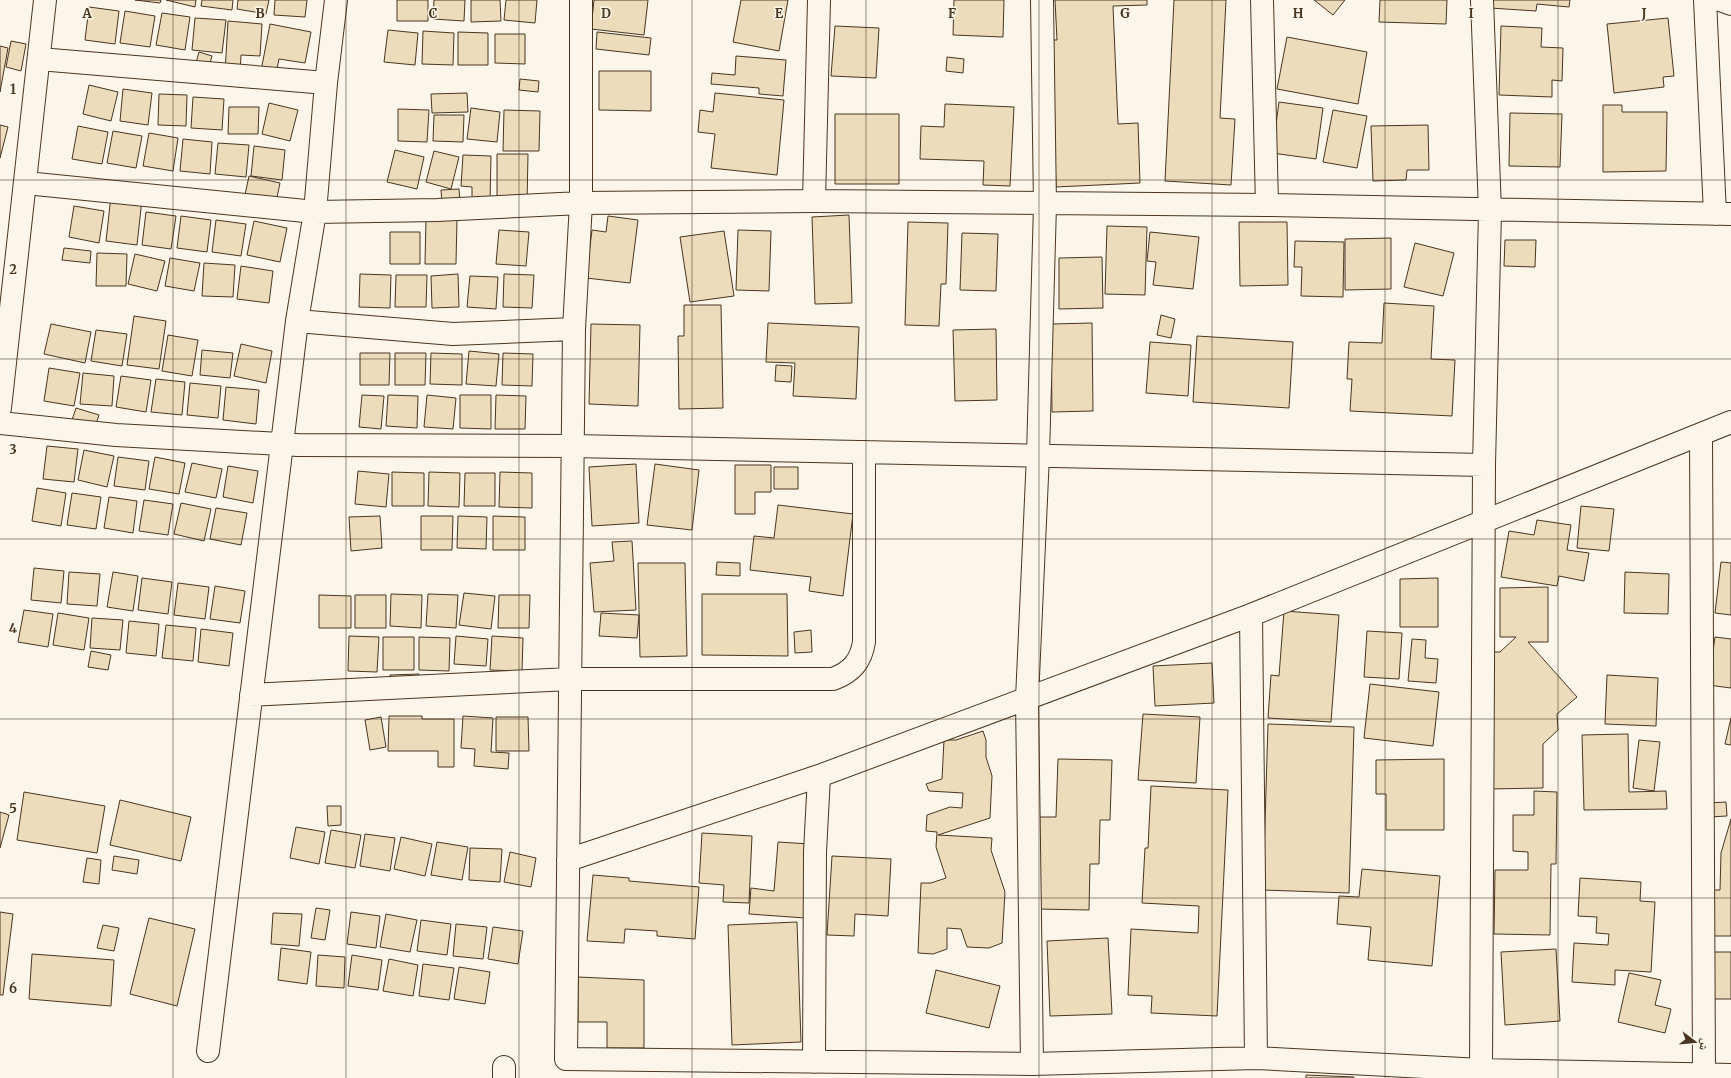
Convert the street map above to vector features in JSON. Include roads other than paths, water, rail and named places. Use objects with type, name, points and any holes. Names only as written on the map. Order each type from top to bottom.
[{"type":"street","points":[[0,408],[45,0]]},
{"type":"street","points":[[208,1052],[297,321],[315,212],[326,83],[336,0]]},
{"type":"street","points":[[581,0],[581,203],[574,329],[566,1059],[1032,1064],[1256,1058],[1481,1070],[1731,1075]]},
{"type":"street","points":[[814,201],[819,0]]},
{"type":"street","points":[[1032,1064],[1027,699],[1038,455],[1044,205],[1042,0]]},
{"type":"street","points":[[1262,0],[1266,205]]},
{"type":"street","points":[[1481,1070],[1484,465],[1490,211],[1482,0]]},
{"type":"street","points":[[26,183],[315,212],[437,210],[581,203],[814,201],[1044,205],[1266,205],[1490,211],[1723,214],[1706,0]]},
{"type":"street","points":[[1720,0],[1731,4]]},
{"type":"street","points":[[39,59],[326,83]]},
{"type":"street","points":[[297,321],[453,334],[574,329]]},
{"type":"street","points":[[568,860],[819,776],[1027,699],[1250,615],[1731,422]]},
{"type":"street","points":[[0,423],[116,435],[282,444],[573,446],[1484,465]]},
{"type":"street","points":[[1701,435],[1704,1075]]},
{"type":"street","points":[[251,695],[570,679],[833,679],[843,675],[859,660],[864,642],[864,452]]},
{"type":"street","points":[[1250,615],[1256,1058]]},
{"type":"street","points":[[814,1062],[815,852],[819,776]]}]
